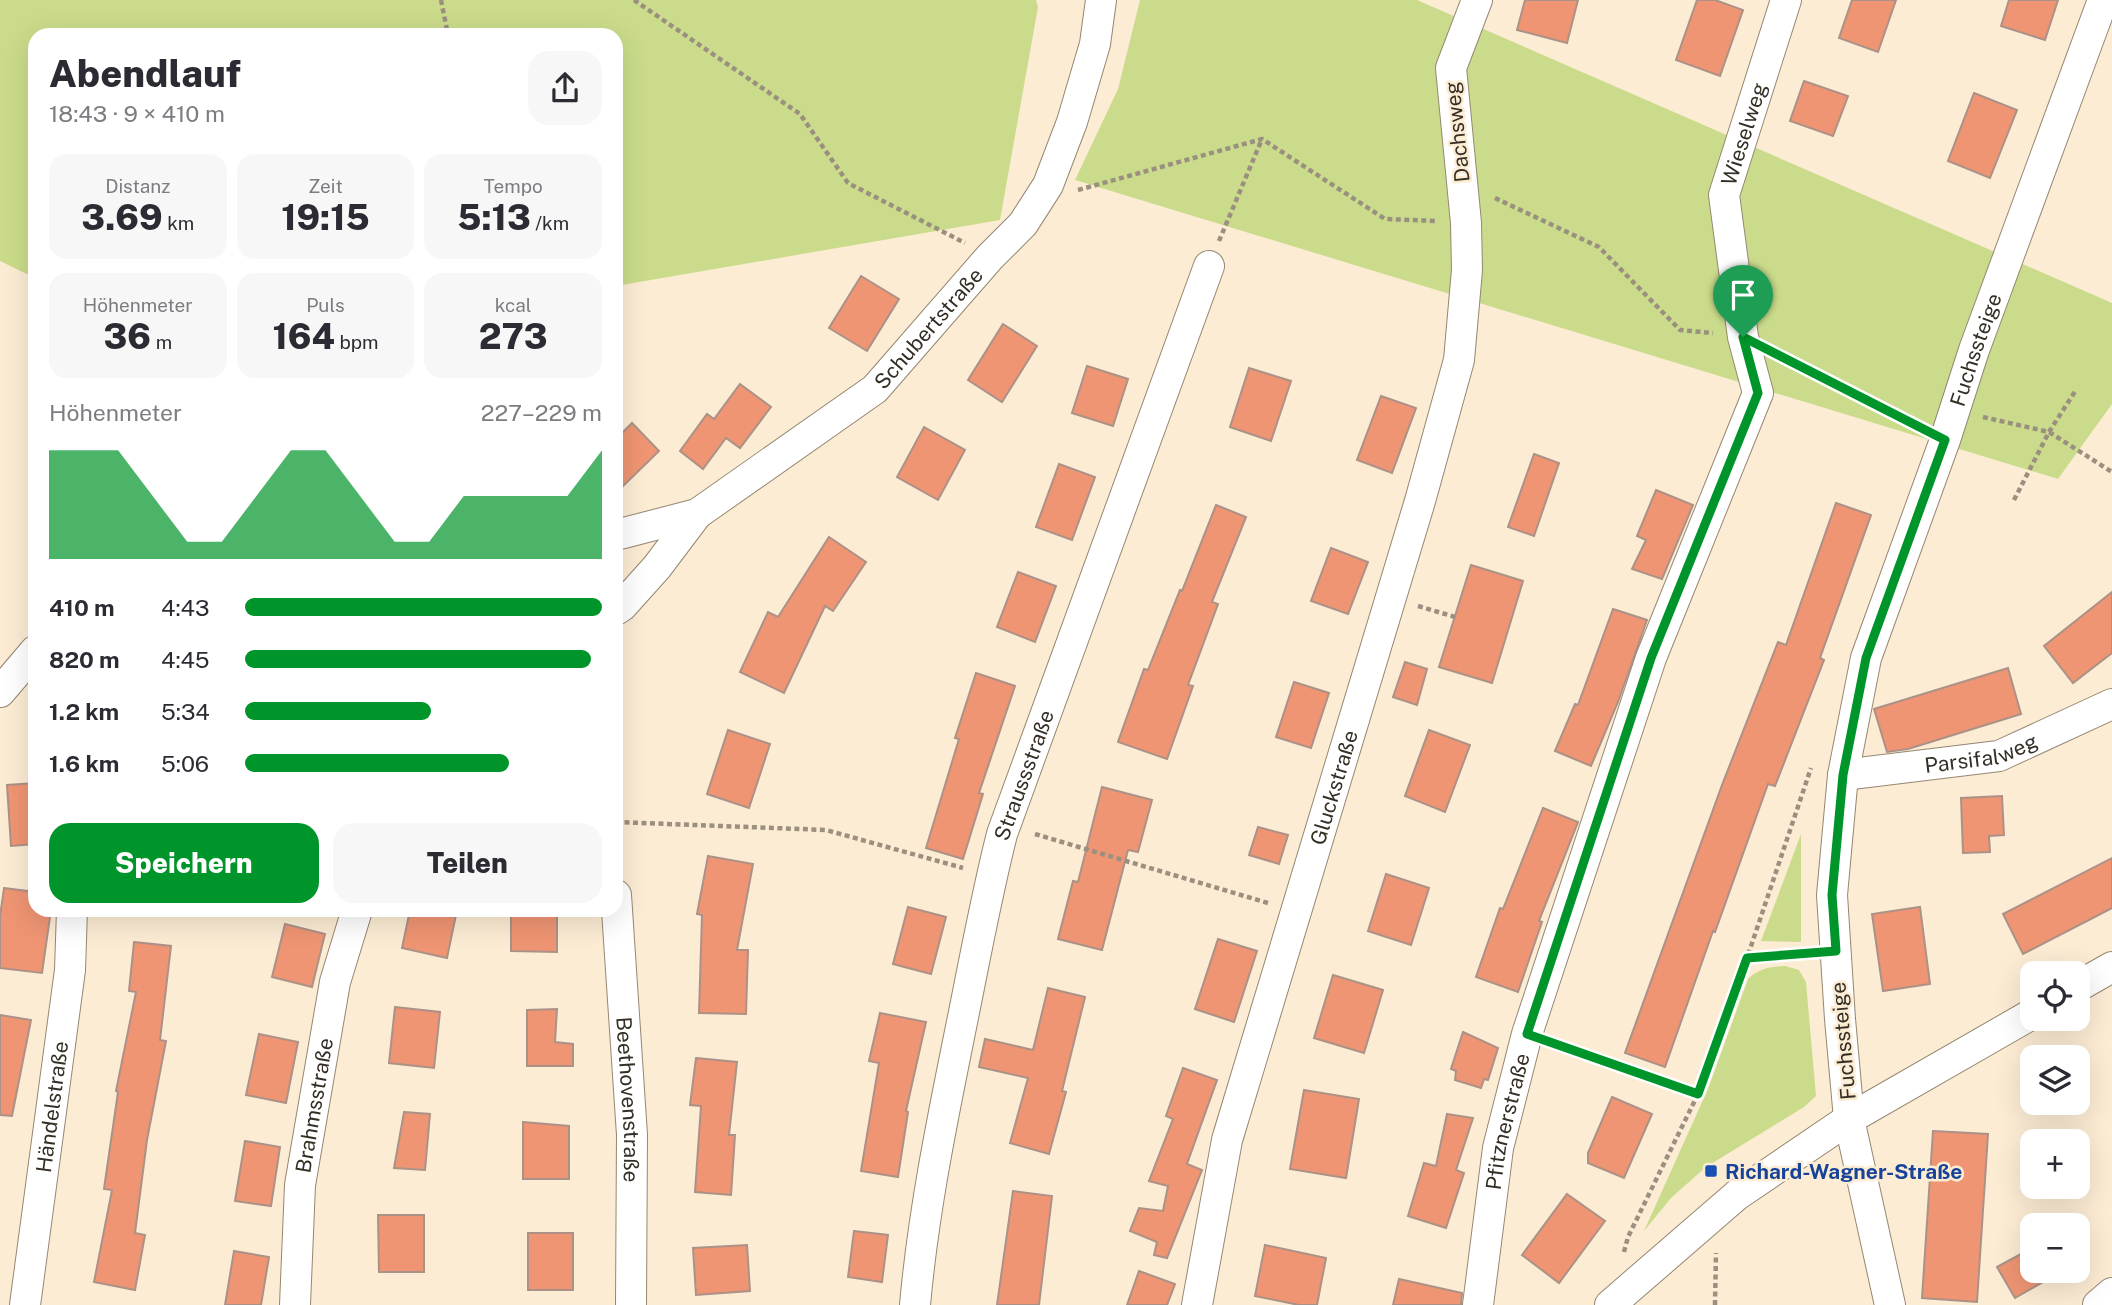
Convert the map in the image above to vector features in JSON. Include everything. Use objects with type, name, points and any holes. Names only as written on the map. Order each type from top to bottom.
[{"type":"street","name":"Schubertstraße","points":[[623,533],[698,514],[875,389],[990,257],[1023,224],[1048,185],[1072,122],[1095,44],[1101,0]]},
{"type":"street","name":"Dachsweg","points":[[1467,270],[1466,223],[1451,68],[1478,0]]},
{"type":"street","name":"Wieselweg","points":[[1758,393],[1743,337],[1724,195],[1786,0]]},
{"type":"street","name":"Fuchssteige","points":[[1890,1305],[1849,1119],[1832,895],[1843,775],[1866,658],[1945,440],[1974,350],[2103,0]]},
{"type":"street","name":"Straussstraße","points":[[915,1305],[944,1110],[1002,834],[1209,265]]},
{"type":"street","name":"Gluckstraße","points":[[1197,1305],[1227,1139],[1391,597],[1459,360],[1467,270]]},
{"type":"street","name":"Pfitznerstraße","points":[[1478,1305],[1498,1148],[1527,1034],[1651,658],[1758,393]]},
{"type":"street","points":[[623,605],[657,568],[698,514]]},
{"type":"street","points":[[0,692],[28,659]]},
{"type":"street","name":"Parsifalweg","points":[[1843,775],[1998,756],[2112,704]]},
{"type":"street","name":"Händelstraße","points":[[25,1305],[70,970],[72,917]]},
{"type":"street","name":"Brahmsstraße","points":[[295,1305],[300,1185],[335,982],[355,917]]},
{"type":"street","name":"Beethovenstraße","points":[[617,917],[632,1135],[631,1305]]},
{"type":"street","points":[[2090,980],[2112,967]]},
{"type":"street","points":[[1611,1304],[1737,1195],[1849,1119],[2020,1021]]},
{"type":"street","points":[[2098,1305],[2112,1293]]},
{"type":"path","points":[[441,0],[447,28]]},
{"type":"path","points":[[634,0],[800,114],[848,183],[966,243]]},
{"type":"path","points":[[1209,265],[1262,139]]},
{"type":"path","points":[[1081,190],[1262,139],[1385,219],[1466,223]]},
{"type":"path","points":[[1462,183],[1599,247],[1680,330],[1743,337],[1945,440]]},
{"type":"path","points":[[2014,500],[2049,432],[2077,390]]},
{"type":"path","points":[[1954,410],[2049,432],[2112,472]]},
{"type":"path","points":[[1391,597],[1455,617]]},
{"type":"path","points":[[1611,1304],[1628,1237],[1698,1094],[1814,761]]},
{"type":"path","points":[[623,822],[826,830],[968,870]]},
{"type":"path","points":[[1037,835],[1296,911]]},
{"type":"path","points":[[1747,958],[1836,951]]},
{"type":"path","points":[[1527,1034],[1698,1094]]},
{"type":"path","points":[[1715,1305],[1716,1214]]},
{"type":"green space","points":[[0,0],[1036,0],[1038,7],[1000,220],[623,285],[623,28],[28,28],[28,275],[0,261]]},
{"type":"green space","points":[[1140,0],[1417,0],[2112,303],[2112,404],[2058,479],[1075,180],[1118,89]]},
{"type":"green space","points":[[1801,834],[1801,942],[1761,941]]},
{"type":"green space","points":[[1785,966],[1799,970],[1806,982],[1816,1096],[1804,1107],[1706,1167],[1671,1198],[1644,1231],[1708,1089],[1748,979],[1765,969]]},
{"type":"building","points":[[1525,0],[1578,0],[1567,43],[1517,30]]},
{"type":"building","points":[[1697,0],[1715,0],[1743,10],[1720,76],[1676,60]]},
{"type":"building","points":[[1852,0],[1896,0],[1878,52],[1839,38]]},
{"type":"building","points":[[2009,0],[2058,0],[2045,40],[2001,26]]},
{"type":"building","points":[[1804,81],[1848,96],[1833,136],[1790,121]]},
{"type":"building","points":[[1974,93],[2017,110],[1990,178],[1948,161]]},
{"type":"building","points":[[861,276],[899,299],[867,351],[829,328]]},
{"type":"building","points":[[1003,324],[1037,346],[1002,402],[968,380]]},
{"type":"building","points":[[1087,366],[1128,379],[1113,426],[1072,413]]},
{"type":"building","points":[[1249,368],[1291,381],[1271,441],[1230,427]]},
{"type":"building","points":[[740,384],[771,407],[740,448],[726,438],[703,469],[680,451],[707,414],[714,419]]},
{"type":"building","points":[[1381,396],[1416,408],[1392,473],[1357,460]]},
{"type":"building","points":[[632,423],[659,451],[623,486],[623,432]]},
{"type":"building","points":[[924,427],[965,450],[938,500],[897,477]]},
{"type":"building","points":[[1534,454],[1559,463],[1534,536],[1508,527]]},
{"type":"building","points":[[1059,464],[1095,477],[1072,540],[1036,527]]},
{"type":"building","points":[[1656,490],[1693,505],[1662,579],[1632,569],[1646,540],[1637,536]]},
{"type":"building","points":[[1836,503],[1871,515],[1820,658],[1824,660],[1775,786],[1768,784],[1665,1067],[1625,1053],[1722,785],[1778,642],[1786,645]]},
{"type":"building","points":[[1216,505],[1246,517],[1212,602],[1218,604],[1188,685],[1193,686],[1167,759],[1118,742],[1144,669],[1148,670]]},
{"type":"building","points":[[829,537],[866,562],[833,611],[825,606],[784,693],[740,672],[768,612],[778,617]]},
{"type":"building","points":[[1331,548],[1368,562],[1348,614],[1311,601]]},
{"type":"building","points":[[1471,565],[1523,581],[1492,683],[1439,667]]},
{"type":"building","points":[[1018,572],[1056,586],[1035,642],[997,627]]},
{"type":"building","points":[[2112,592],[2112,653],[2073,683],[2044,646]]},
{"type":"building","points":[[1613,609],[1647,620],[1618,702],[1591,766],[1555,751],[1575,704],[1578,705]]},
{"type":"building","points":[[1405,662],[1427,669],[1417,705],[1393,697]]},
{"type":"building","points":[[2008,668],[2021,714],[1908,749],[1887,752],[1874,709]]},
{"type":"building","points":[[976,673],[1015,686],[979,793],[983,794],[963,859],[926,848],[959,739],[955,738]]},
{"type":"building","points":[[1294,682],[1329,693],[1311,748],[1276,737]]},
{"type":"building","points":[[728,730],[770,744],[749,808],[707,794]]},
{"type":"building","points":[[1429,730],[1470,745],[1445,812],[1405,796]]},
{"type":"building","points":[[28,784],[28,845],[11,846],[7,785]]},
{"type":"building","points":[[1102,787],[1152,800],[1138,852],[1128,850],[1102,950],[1058,939],[1073,881],[1078,882]]},
{"type":"building","points":[[2002,796],[2004,835],[1989,836],[1990,852],[1963,853],[1961,798]]},
{"type":"building","points":[[1543,808],[1578,822],[1539,921],[1542,922],[1518,992],[1476,977],[1500,908],[1503,909]]},
{"type":"building","points":[[1258,827],[1288,835],[1279,864],[1249,855]]},
{"type":"building","points":[[708,856],[753,864],[737,950],[748,950],[746,1014],[699,1013],[702,915],[697,914]]},
{"type":"building","points":[[2112,858],[2112,908],[2023,954],[2003,914]]},
{"type":"building","points":[[1386,874],[1429,888],[1411,945],[1368,931]]},
{"type":"building","points":[[4,888],[28,891],[28,917],[50,917],[42,973],[0,968],[0,916]]},
{"type":"building","points":[[908,907],[946,917],[931,974],[893,964]]},
{"type":"building","points":[[1920,907],[1930,984],[1883,991],[1872,914]]},
{"type":"building","points":[[409,917],[456,917],[447,958],[402,948]]},
{"type":"building","points":[[511,917],[557,917],[557,952],[511,951]]},
{"type":"building","points":[[285,924],[325,934],[312,987],[272,977]]},
{"type":"building","points":[[1218,939],[1257,951],[1234,1022],[1195,1009]]},
{"type":"building","points":[[134,942],[171,946],[160,1040],[166,1041],[147,1140],[135,1233],[145,1235],[135,1290],[94,1282],[112,1190],[104,1189],[118,1092],[116,1091],[136,992],[129,991]]},
{"type":"building","points":[[1333,975],[1383,990],[1364,1053],[1314,1038]]},
{"type":"building","points":[[1048,988],[1085,997],[1062,1091],[1066,1092],[1049,1154],[1010,1143],[1028,1078],[979,1067],[985,1039],[1033,1050]]},
{"type":"building","points":[[395,1007],[440,1012],[434,1068],[389,1063]]},
{"type":"building","points":[[557,1009],[555,1042],[573,1044],[573,1066],[527,1066],[527,1010]]},
{"type":"building","points":[[880,1013],[926,1022],[906,1111],[908,1112],[898,1177],[861,1171],[879,1063],[869,1061]]},
{"type":"building","points":[[0,1015],[31,1020],[12,1116],[0,1115]]},
{"type":"building","points":[[1463,1032],[1498,1048],[1488,1080],[1484,1079],[1481,1088],[1455,1080],[1456,1071],[1451,1069]]},
{"type":"building","points":[[259,1034],[298,1042],[286,1103],[246,1095]]},
{"type":"building","points":[[696,1058],[737,1062],[729,1135],[735,1135],[731,1195],[695,1192],[701,1106],[690,1105]]},
{"type":"building","points":[[1183,1068],[1217,1080],[1187,1164],[1202,1170],[1167,1258],[1154,1255],[1157,1242],[1130,1231],[1139,1208],[1163,1211],[1168,1186],[1149,1181],[1173,1119],[1166,1116]]},
{"type":"building","points":[[1304,1090],[1359,1099],[1346,1178],[1290,1169]]},
{"type":"building","points":[[1612,1097],[1652,1114],[1624,1178],[1588,1163],[1588,1153]]},
{"type":"building","points":[[404,1112],[430,1114],[425,1170],[394,1168]]},
{"type":"building","points":[[1447,1114],[1473,1118],[1456,1170],[1464,1173],[1446,1228],[1408,1216],[1424,1163],[1436,1166]]},
{"type":"building","points":[[523,1122],[569,1126],[569,1179],[523,1179]]},
{"type":"building","points":[[1933,1131],[1988,1134],[1977,1302],[1922,1298]]},
{"type":"building","points":[[245,1141],[280,1147],[271,1206],[235,1201]]},
{"type":"building","points":[[1013,1191],[1052,1196],[1039,1305],[997,1305]]},
{"type":"building","points":[[1567,1194],[1605,1221],[1559,1283],[1522,1255]]},
{"type":"building","points":[[378,1215],[424,1215],[424,1272],[379,1272]]},
{"type":"building","points":[[854,1231],[888,1235],[882,1282],[848,1277]]},
{"type":"building","points":[[528,1233],[573,1233],[573,1290],[528,1290]]},
{"type":"building","points":[[747,1245],[750,1291],[696,1295],[693,1248]]},
{"type":"building","points":[[1265,1245],[1326,1258],[1317,1305],[1299,1305],[1255,1296]]},
{"type":"building","points":[[234,1251],[269,1257],[261,1305],[225,1305]]},
{"type":"building","points":[[2020,1255],[2020,1283],[2041,1283],[2015,1298],[1997,1267]]},
{"type":"building","points":[[1139,1271],[1175,1284],[1167,1305],[1127,1305]]},
{"type":"building","points":[[1399,1279],[1462,1293],[1461,1305],[1393,1305]]},
{"type":"place","name":"Richard-Wagner-Straße","points":[[1711,1171]]},
{"type":"route","points":[[1743,337],[1945,440],[1866,658],[1843,775],[1832,895],[1836,951],[1747,958],[1698,1094],[1527,1034],[1651,658],[1758,393],[1743,337]]}]
